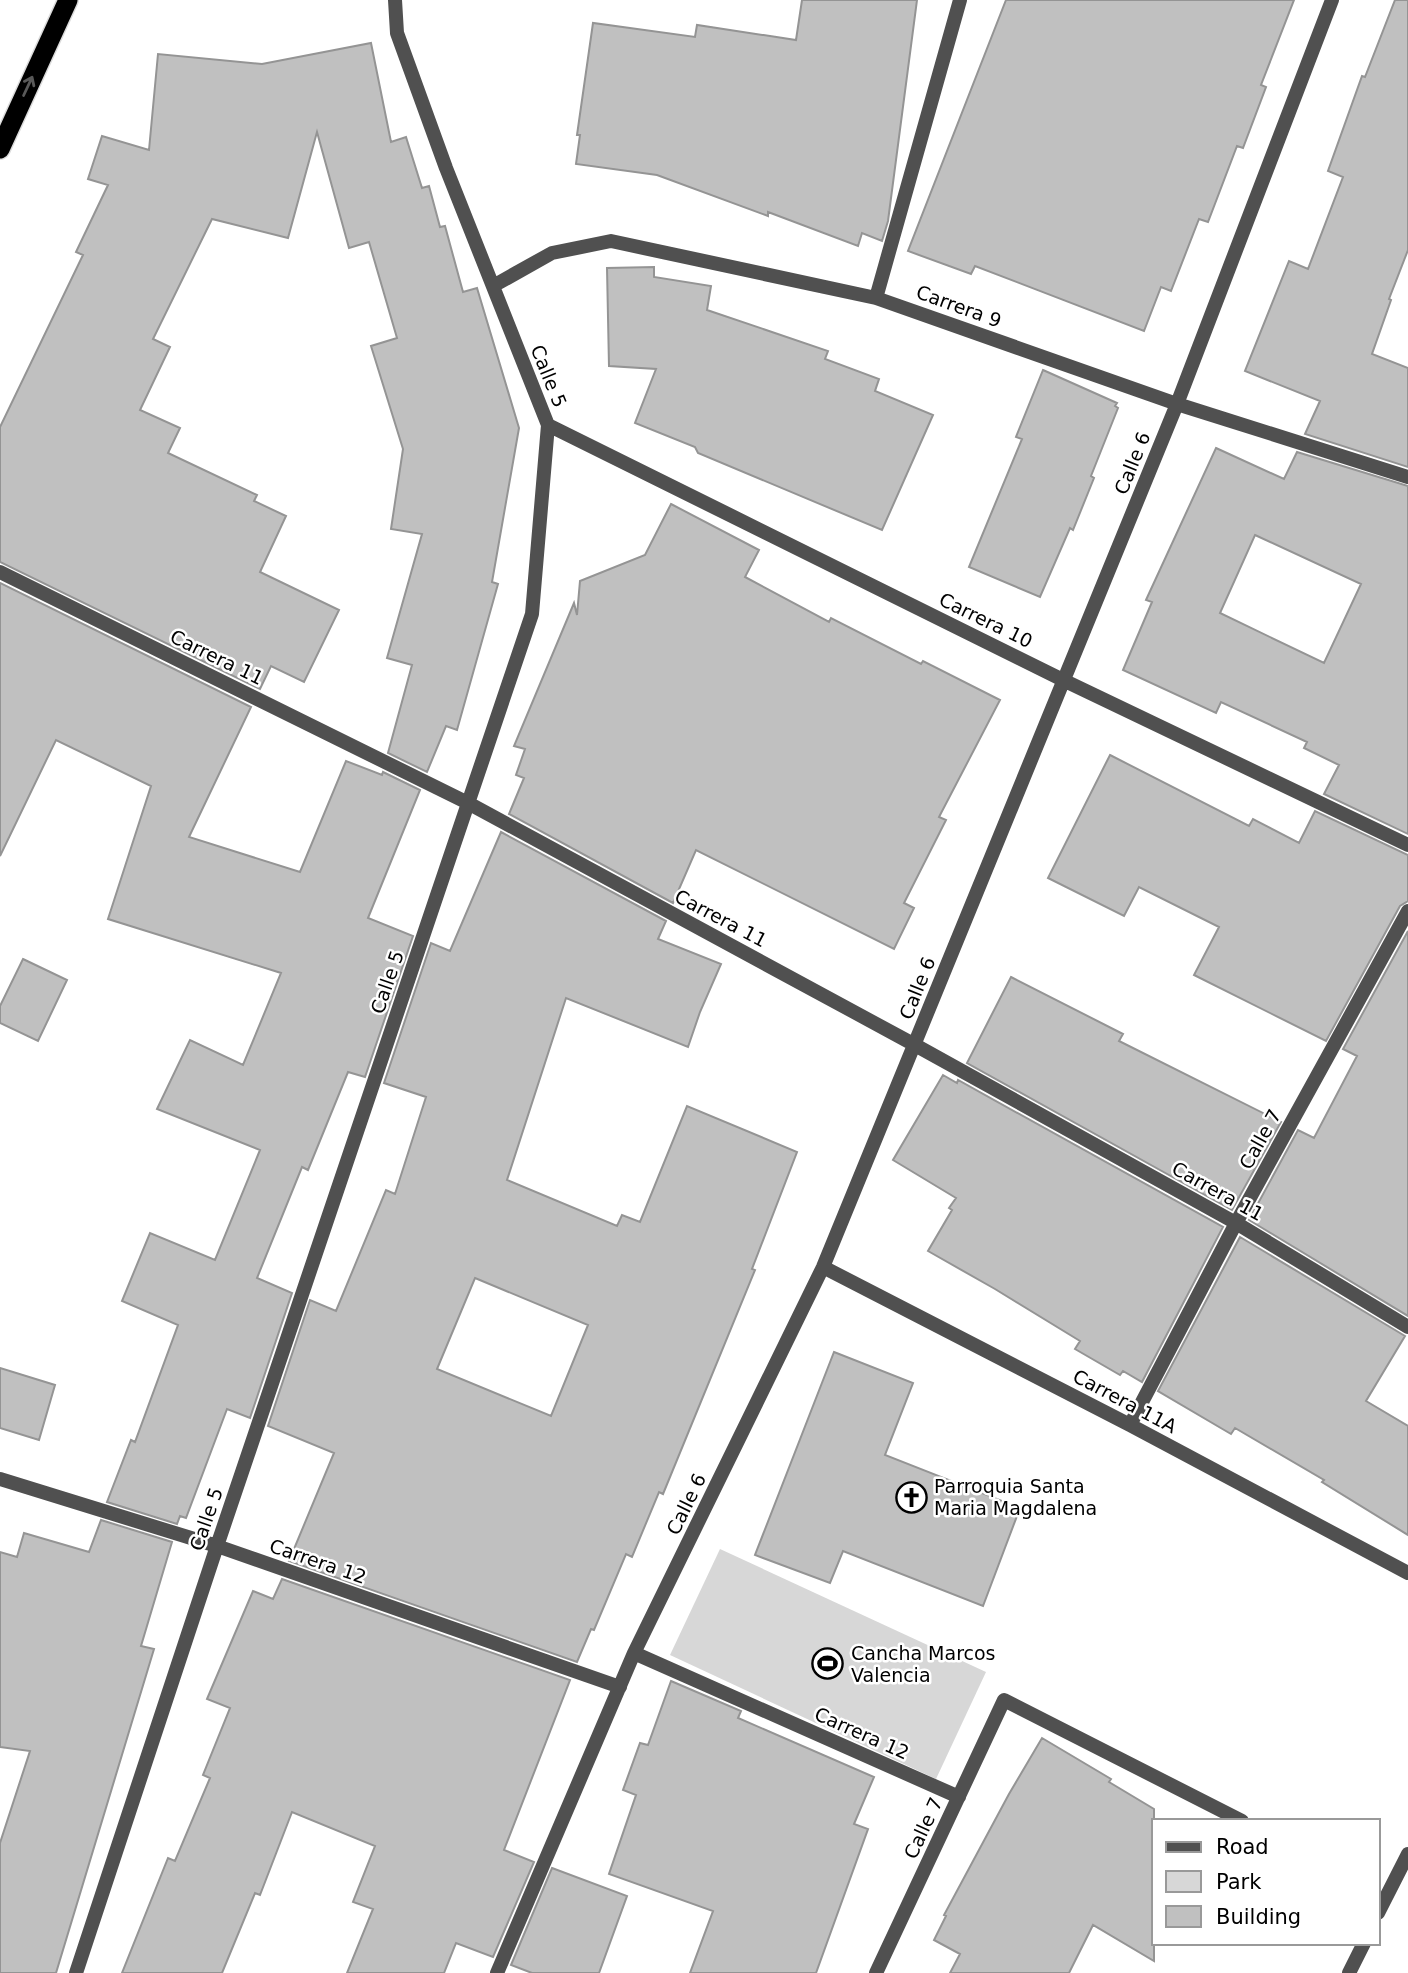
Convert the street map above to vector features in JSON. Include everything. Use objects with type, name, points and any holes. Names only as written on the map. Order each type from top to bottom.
[{"type":"highway","points":[[0,149],[68,0]]},
{"type":"street","name":"Calle 5","points":[[76,1973],[217,1546],[532,614],[548,425],[397,33],[395,0]]},
{"type":"street","points":[[876,298],[960,0]]},
{"type":"street","name":"Calle 6","points":[[497,1973],[634,1653],[823,1267],[1177,404],[1332,0]]},
{"type":"street","name":"Carrera 9","points":[[493,286],[552,253],[611,241],[876,298],[1177,404],[1408,477]]},
{"type":"street","name":"Carrera 10","points":[[548,425],[1063,681],[1408,845]]},
{"type":"street","name":"Carrera 11","points":[[0,572],[468,803],[915,1045],[1236,1223],[1408,1326]]},
{"type":"street","name":"Calle 7","points":[[1130,1425],[1236,1223],[1408,911]]},
{"type":"street","name":"Carrera 11A","points":[[823,1267],[1130,1425],[1408,1573]]},
{"type":"street","name":"Carrera 12","points":[[0,1479],[217,1546],[620,1687]]},
{"type":"street","name":"Carrera 12","points":[[634,1653],[959,1797]]},
{"type":"street","name":"Calle 7","points":[[876,1973],[1004,1700],[1238,1819]]},
{"type":"street","points":[[1383,1892],[1408,1854]]},
{"type":"street","points":[[1349,1973],[1363,1945]]},
{"type":"green space","name":"Cancha Marcos Valencia","points":[[720,1549],[986,1672],[936,1779],[670,1655]]},
{"type":"building","points":[[802,0],[917,0],[888,221],[882,241],[862,233],[858,246],[657,175],[576,164],[580,135],[577,135],[593,23],[695,37],[697,25],[796,40]]},
{"type":"building","points":[[1006,0],[1294,0],[1261,85],[1266,87],[1243,148],[1237,146],[1208,222],[1199,219],[1171,291],[1161,287],[1144,331],[975,266],[971,274],[908,251]]},
{"type":"building","points":[[1395,0],[1408,0],[1408,250],[1372,354],[1408,368],[1408,467],[1305,434],[1320,401],[1245,371],[1289,261],[1308,269],[1343,177],[1328,171],[1362,76],[1365,77]]},
{"type":"building","points":[[371,43],[391,142],[406,137],[422,188],[429,186],[440,227],[445,226],[463,292],[477,288],[519,428],[492,582],[498,584],[457,730],[446,726],[427,772],[388,753],[412,665],[387,658],[422,534],[391,529],[403,449],[371,346],[397,338],[369,242],[349,248],[317,132],[288,238],[212,219],[153,339],[170,347],[140,410],[180,428],[168,453],[257,495],[254,501],[286,516],[260,572],[339,610],[304,682],[271,666],[260,689],[0,562],[0,427],[83,255],[76,252],[108,185],[88,179],[102,136],[149,150],[158,54],[262,64]]},
{"type":"building","points":[[654,267],[654,277],[711,286],[707,310],[828,351],[825,359],[879,379],[875,391],[933,415],[882,530],[698,453],[695,447],[635,423],[656,369],[609,366],[607,268]]},
{"type":"building","points":[[1043,370],[1117,403],[1115,406],[1118,408],[1073,530],[1070,528],[1040,597],[969,567],[1022,439],[1016,437]]},
{"type":"building","points":[[1216,448],[1284,479],[1297,452],[1408,486],[1408,834],[1324,794],[1339,765],[1304,748],[1307,742],[1221,702],[1216,713],[1123,670],[1152,602],[1146,600]],"holes":[[[1255,535],[1361,584],[1324,663],[1220,613]]]},
{"type":"building","points":[[671,504],[759,550],[745,577],[829,622],[831,618],[1000,700],[939,817],[946,820],[904,903],[914,908],[894,949],[696,850],[673,903],[509,814],[524,778],[516,775],[525,749],[514,746],[574,603],[577,615],[580,581],[645,555]]},
{"type":"building","points":[[0,583],[251,707],[189,837],[300,872],[346,761],[382,775],[383,772],[420,790],[368,918],[413,936],[365,1077],[348,1072],[308,1170],[302,1167],[257,1278],[292,1293],[250,1418],[227,1409],[186,1518],[180,1516],[177,1524],[107,1502],[131,1440],[135,1442],[178,1325],[122,1301],[150,1233],[215,1260],[260,1150],[157,1109],[190,1040],[243,1065],[281,973],[108,919],[151,786],[56,740],[0,856]]},
{"type":"building","points":[[1110,755],[1249,826],[1253,819],[1299,843],[1315,811],[1408,855],[1408,901],[1400,906],[1326,1041],[1194,975],[1219,927],[1139,887],[1124,916],[1048,878]]},
{"type":"building","points":[[501,832],[666,921],[658,939],[721,964],[688,1047],[566,998],[507,1180],[617,1226],[622,1215],[640,1222],[687,1106],[797,1152],[752,1269],[755,1270],[663,1494],[659,1492],[632,1557],[626,1554],[594,1630],[591,1629],[577,1662],[289,1561],[334,1453],[268,1426],[310,1300],[336,1311],[386,1190],[395,1194],[426,1097],[384,1083],[431,943],[450,951]],"holes":[[[475,1278],[588,1325],[551,1416],[437,1369]]]},
{"type":"building","points":[[1408,931],[1408,1316],[1249,1220],[1298,1130],[1314,1138],[1357,1056],[1343,1049]]},
{"type":"building","points":[[23,959],[67,980],[38,1041],[0,1023],[0,1006]]},
{"type":"building","points":[[1011,977],[1123,1034],[1119,1041],[1281,1122],[1232,1210],[967,1063]]},
{"type":"building","points":[[943,1075],[957,1083],[958,1080],[1223,1227],[1142,1382],[1123,1371],[1120,1375],[1075,1349],[1080,1341],[928,1251],[956,1198],[893,1160]]},
{"type":"building","points":[[1240,1237],[1405,1336],[1366,1401],[1408,1426],[1408,1535],[1322,1482],[1324,1480],[1235,1428],[1231,1434],[1158,1391]]},
{"type":"building","points":[[834,1352],[913,1383],[885,1455],[1020,1508],[983,1606],[843,1551],[830,1583],[755,1555]]},
{"type":"building","points":[[0,1368],[55,1385],[39,1440],[0,1428]]},
{"type":"building","points":[[101,1520],[172,1542],[141,1646],[154,1649],[56,1973],[0,1973],[0,1843],[30,1751],[0,1747],[0,1552],[17,1557],[24,1533],[89,1552]]},
{"type":"building","points":[[282,1579],[570,1680],[504,1850],[534,1862],[493,1957],[456,1943],[444,1973],[347,1973],[373,1909],[353,1902],[375,1846],[292,1812],[260,1895],[255,1893],[222,1973],[122,1973],[168,1858],[175,1861],[210,1778],[203,1775],[230,1708],[207,1699],[253,1591],[273,1599]]},
{"type":"building","points":[[671,1681],[741,1711],[738,1718],[874,1777],[854,1824],[868,1829],[816,1973],[690,1973],[713,1911],[609,1874],[636,1795],[623,1790],[640,1743],[648,1745]]},
{"type":"building","points":[[1042,1738],[1111,1779],[1109,1782],[1154,1809],[1154,1961],[1093,1925],[1069,1973],[950,1973],[960,1954],[934,1940],[946,1916],[944,1915]]},
{"type":"building","points":[[552,1868],[627,1896],[599,1973],[532,1973],[511,1965]]},
{"type":"place","name":"Parroquia Santa Maria Magdalena","points":[[911,1497]]},
{"type":"place","name":"Cancha Marcos Valencia","points":[[828,1664]]}]
